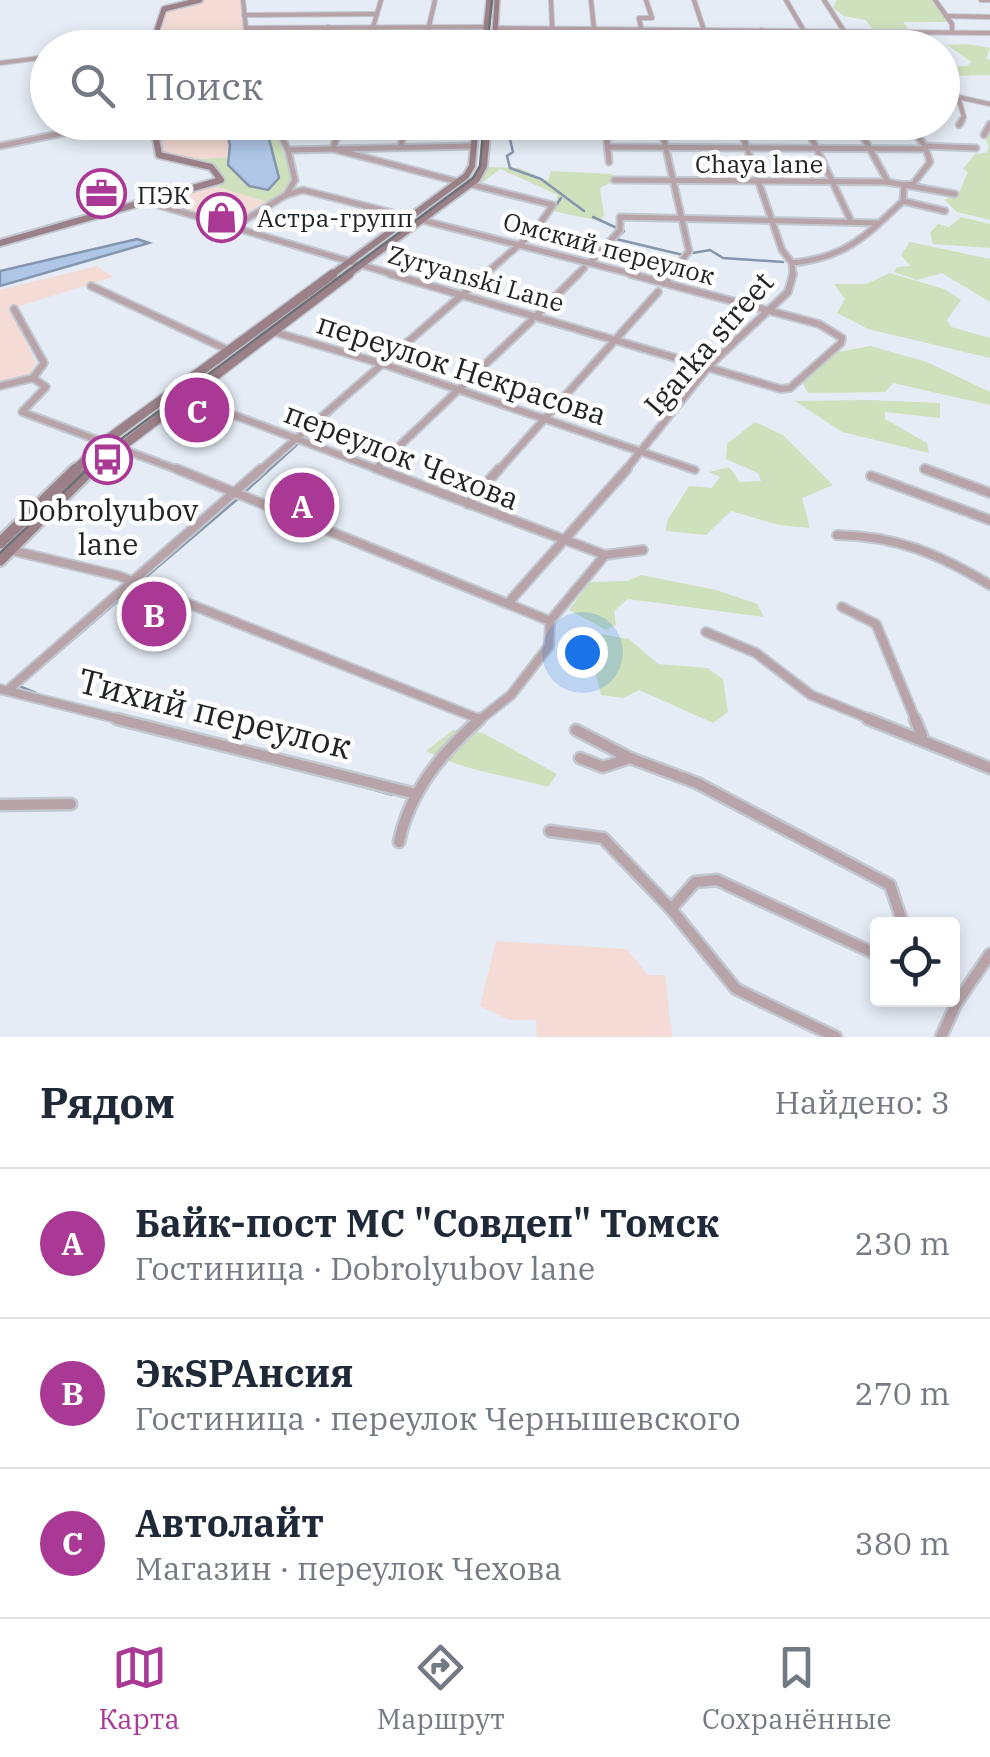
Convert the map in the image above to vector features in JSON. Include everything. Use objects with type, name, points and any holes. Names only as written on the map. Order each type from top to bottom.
[{"type":"main road","points":[[157,30],[164,9],[200,0]]},
{"type":"main road","points":[[486,28],[489,0]]},
{"type":"main road","points":[[495,28],[497,0]]},
{"type":"main road","points":[[0,242],[151,203],[222,180],[211,167],[159,155],[156,140]]},
{"type":"main road","points":[[0,560],[82,475],[117,446],[421,220],[464,183],[470,172],[474,140]]},
{"type":"main road","points":[[0,542],[104,442],[409,217],[482,173],[486,140]]},
{"type":"street","points":[[243,0],[247,4],[246,28],[486,28]]},
{"type":"street","points":[[334,14],[340,0]]},
{"type":"street","points":[[373,30],[382,0]]},
{"type":"street","points":[[428,30],[435,0]]},
{"type":"street","points":[[550,0],[552,28]]},
{"type":"street","points":[[591,0],[593,29]]},
{"type":"street","points":[[642,29],[640,18],[652,18],[646,0]]},
{"type":"street","points":[[694,0],[703,29]]},
{"type":"street","points":[[786,0],[803,30]]},
{"type":"street","points":[[824,0],[843,30]]},
{"type":"street","points":[[935,0],[951,30]]},
{"type":"street","points":[[982,0],[990,0]]},
{"type":"street","points":[[244,15],[377,14]]},
{"type":"street","points":[[946,16],[990,16]]},
{"type":"street","points":[[495,28],[762,30]]},
{"type":"street","points":[[960,32],[990,33]]},
{"type":"street","points":[[0,63],[30,59]]},
{"type":"street","points":[[960,97],[990,104]]},
{"type":"street","points":[[984,134],[990,124]]},
{"type":"street","points":[[0,146],[30,140]]},
{"type":"street","points":[[283,140],[295,180],[303,190]]},
{"type":"street","points":[[333,147],[336,140]]},
{"type":"street","points":[[401,145],[402,140]]},
{"type":"street","points":[[608,140],[609,162]]},
{"type":"street","points":[[664,140],[688,254],[666,283]]},
{"type":"street","points":[[744,140],[792,263]]},
{"type":"street","points":[[812,140],[850,219]]},
{"type":"street","points":[[866,140],[888,182]]},
{"type":"street","points":[[919,140],[930,162],[914,184],[904,185],[903,201],[945,211]]},
{"type":"street","points":[[288,150],[474,146]]},
{"type":"street","points":[[4,689],[238,492],[518,244],[553,205],[359,158],[333,147]]},
{"type":"street","points":[[609,147],[976,148]]},
{"type":"street","points":[[286,195],[295,180]]},
{"type":"street","name":"Chaya lane","points":[[614,180],[888,182],[955,194]]},
{"type":"street","points":[[232,228],[286,195],[303,190],[409,217]]},
{"type":"street","name":"Igarka street","points":[[509,602],[642,450],[709,366],[788,292],[793,278],[792,263],[825,260],[862,240],[903,201]]},
{"type":"street","name":"Zyryanski Lane","points":[[151,203],[534,318],[790,388]]},
{"type":"street","points":[[375,468],[587,266],[620,230],[618,217],[850,219],[877,223]]},
{"type":"street","name":"Омский переулок","points":[[421,220],[818,324],[842,338],[838,348],[790,388]]},
{"type":"street","points":[[92,286],[228,350]]},
{"type":"street","points":[[468,504],[658,292]]},
{"type":"street","points":[[0,386],[33,378],[44,363],[14,309]]},
{"type":"street","name":"переулок Некрасова","points":[[271,331],[383,364],[695,470]]},
{"type":"street","points":[[33,378],[46,387],[22,406],[22,412],[238,492],[550,621]]},
{"type":"street","name":"переулок Чехова","points":[[183,396],[605,555]]},
{"type":"street","points":[[924,469],[990,492]]},
{"type":"street","points":[[871,476],[990,520]]},
{"type":"street","points":[[838,535],[888,535],[931,550],[990,586]]},
{"type":"street","points":[[10,550],[61,560],[132,583],[478,719]]},
{"type":"street","points":[[399,842],[400,825],[416,794],[478,719],[515,691],[531,658],[549,646],[550,621],[605,555],[642,550]]},
{"type":"street","points":[[842,608],[876,624],[922,736]]},
{"type":"street","points":[[706,632],[759,654],[779,675],[809,694],[880,724],[922,736],[990,768]]},
{"type":"street","name":"Тихий переулок","points":[[4,689],[416,794]]},
{"type":"street","points":[[576,730],[630,758],[697,782],[890,884],[902,917]]},
{"type":"street","points":[[580,758],[603,767],[630,758]]},
{"type":"street","points":[[0,805],[71,804]]},
{"type":"street","points":[[550,831],[603,838],[671,908],[736,989],[836,1037]]},
{"type":"street","points":[[671,908],[694,882],[717,880],[870,951]]},
{"type":"street","points":[[960,993],[990,954]]},
{"type":"street","points":[[941,1037],[951,1007]]},
{"type":"shaded area","points":[[204,0],[240,0],[245,5],[246,30],[160,30],[168,9]]},
{"type":"shaded area","points":[[160,140],[229,140],[230,145],[227,157],[191,160],[162,154]]},
{"type":"shaded area","points":[[215,186],[270,203],[231,226],[173,208],[171,199]]},
{"type":"shaded area","points":[[97,266],[113,277],[10,309],[36,363],[30,374],[0,384],[0,290]]},
{"type":"shaded area","points":[[496,941],[627,949],[648,975],[665,975],[672,1037],[537,1037],[536,1020],[509,1020],[480,1006]]},
{"type":"green space","points":[[837,0],[931,0],[947,22],[903,22],[909,30],[872,30],[866,20],[844,16],[833,8]]},
{"type":"green space","points":[[960,44],[990,48],[986,59],[990,60],[990,75],[960,76],[960,66],[972,62],[960,54]]},
{"type":"green space","points":[[990,133],[990,220],[957,212],[945,200],[960,191],[968,172],[963,169],[975,154],[986,153],[989,147],[985,137]]},
{"type":"green space","points":[[269,140],[278,140],[293,174],[284,195],[270,203],[215,186],[225,181],[225,176],[213,166],[191,160],[227,157],[228,165],[249,186],[270,183],[275,162]]},
{"type":"green space","points":[[488,167],[519,168],[548,181],[551,171],[613,174],[610,183],[600,188],[604,215],[600,221],[553,211],[558,195],[500,169],[478,186],[472,184]]},
{"type":"green space","points":[[961,217],[990,224],[990,248],[933,244],[930,233],[938,224],[949,227]]},
{"type":"green space","points":[[910,242],[990,259],[990,302],[942,273],[917,280],[894,272],[897,267],[910,266],[901,255]]},
{"type":"green space","points":[[890,273],[944,289],[961,300],[947,320],[951,327],[990,338],[990,358],[868,329],[837,313],[845,299],[834,284],[866,284]]},
{"type":"green space","points":[[870,346],[927,362],[990,392],[990,405],[893,383],[885,392],[808,393],[802,382],[838,352]]},
{"type":"green space","points":[[795,401],[940,403],[940,418],[885,412],[885,419],[927,443],[929,453],[842,432]]},
{"type":"green space","points":[[755,422],[783,435],[833,485],[802,498],[810,528],[779,525],[731,511],[706,535],[666,531],[667,521],[689,486],[712,488],[720,477],[709,472],[729,467],[740,482],[761,481],[758,473],[726,459],[727,444]]},
{"type":"green space","points":[[641,575],[716,590],[757,604],[764,617],[628,599],[614,611],[616,625],[606,630],[569,610],[590,582],[627,581]]},
{"type":"green space","points":[[600,634],[629,639],[658,664],[707,668],[723,679],[728,712],[713,723],[639,690],[624,698],[601,695],[595,670]]},
{"type":"green space","points":[[453,730],[483,733],[557,774],[548,787],[470,768],[426,751]]},
{"type":"water","points":[[229,140],[269,140],[279,178],[268,190],[249,186],[228,165]]},
{"type":"water","points":[[137,239],[149,243],[0,286],[0,271]]},
{"type":"waterway","points":[[510,140],[513,152],[507,156],[510,168],[541,179],[584,211]]},
{"type":"waterway","points":[[546,220],[561,198]]},
{"type":"waterway","points":[[593,217],[617,228]]},
{"type":"waterway","points":[[624,231],[616,239],[683,255]]},
{"type":"waterway","points":[[693,253],[710,250],[723,258],[783,262]]},
{"type":"waterway","points":[[582,264],[627,275]]},
{"type":"waterway","points":[[246,491],[359,388]]},
{"type":"waterway","points":[[140,582],[240,497]]},
{"type":"waterway","points":[[36,693],[19,686],[134,587]]},
{"type":"waterway","points":[[345,781],[392,794]]},
{"type":"tram line","points":[[489,30],[492,0]]},
{"type":"tram line","points":[[0,553],[113,445],[473,178],[480,166],[482,140]]},
{"type":"place","name":"ПЭК","points":[[102,194]]},
{"type":"place","name":"Астра-групп","points":[[222,217]]},
{"type":"place","name":"Автолайт","points":[[197,410]]},
{"type":"place","name":"Dobrolyubov lane","points":[[108,460]]},
{"type":"place","name":"Байк-пост MC \"Совдеп\" Томск","points":[[302,505]]},
{"type":"place","name":"ЭкSPAнсия","points":[[154,614]]}]
